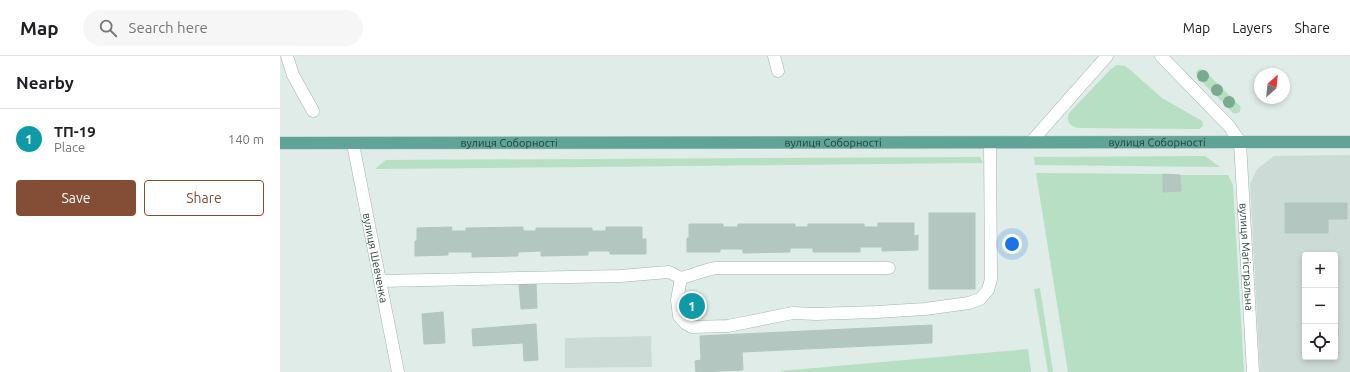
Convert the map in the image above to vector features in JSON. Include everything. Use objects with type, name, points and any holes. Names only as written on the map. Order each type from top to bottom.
[{"type":"main road","name":"вулиця Соборності","points":[[280,143],[1350,142]]},
{"type":"main road","name":"вулиця Соборності","points":[[280,147],[315,144]]},
{"type":"street","points":[[287,56],[293,75],[313,111]]},
{"type":"street","points":[[774,56],[778,71]]},
{"type":"street","points":[[1031,142],[1107,56]]},
{"type":"street","points":[[1161,56],[1229,126],[1240,142]]},
{"type":"street","name":"вулиця Магістральна","points":[[1240,142],[1252,372]]},
{"type":"street","points":[[681,278],[677,300],[679,316],[685,323],[692,327],[728,326],[793,313],[824,314],[925,309],[969,303],[980,299],[988,290],[991,278],[990,143]]},
{"type":"street","name":"вулиця Шевченка","points":[[353,144],[398,372]]},
{"type":"street","points":[[380,281],[620,276],[669,272],[681,278],[702,270],[716,268],[889,268]]},
{"type":"shaded area","points":[[1350,155],[1350,372],[1260,372],[1250,184],[1257,169],[1274,156]]},
{"type":"shaded area","points":[[651,336],[652,367],[565,368],[565,338]]},
{"type":"green space","points":[[1117,65],[1128,68],[1162,98],[1202,121],[1203,126],[1199,129],[1078,128],[1072,126],[1068,120],[1070,112],[1111,69]]},
{"type":"green space","points":[[1199,69],[1204,70],[1240,106],[1239,112],[1233,113],[1197,77],[1196,72]]},
{"type":"green space","points":[[1205,156],[1220,167],[1035,165],[1034,157]]},
{"type":"green space","points":[[980,157],[983,163],[375,169],[386,160]]},
{"type":"green space","points":[[1036,173],[1163,174],[1163,192],[1180,191],[1180,175],[1228,175],[1233,185],[1244,372],[1068,372]]},
{"type":"green space","points":[[1040,288],[1053,372],[1048,372],[1034,289]]},
{"type":"green space","points":[[1028,349],[1031,372],[781,372],[781,371]]},
{"type":"building","points":[[1163,174],[1180,175],[1181,191],[1163,192]]},
{"type":"building","points":[[1285,203],[1347,203],[1347,219],[1328,219],[1328,233],[1285,233]]},
{"type":"building","points":[[929,213],[975,213],[975,289],[929,289]]},
{"type":"building","points":[[878,223],[914,223],[914,236],[918,235],[918,250],[882,251],[882,247],[860,247],[860,252],[813,252],[813,248],[790,248],[790,252],[743,253],[743,249],[720,249],[720,252],[687,252],[689,224],[723,224],[723,227],[738,227],[738,224],[795,224],[795,227],[808,227],[808,224],[864,224],[864,227],[878,227]]},
{"type":"building","points":[[452,227],[451,231],[466,231],[466,228],[523,227],[523,231],[536,231],[536,228],[592,228],[592,231],[606,231],[606,227],[642,227],[642,239],[646,239],[646,254],[610,254],[610,251],[588,251],[588,255],[541,256],[541,251],[518,252],[518,256],[472,257],[472,252],[448,252],[448,255],[415,256],[417,228]]},
{"type":"building","points":[[536,283],[537,308],[521,309],[519,284]]},
{"type":"building","points":[[686,295],[699,295],[699,318],[686,318]]},
{"type":"building","points":[[443,312],[445,343],[424,344],[422,314]]},
{"type":"building","points":[[536,324],[538,360],[524,361],[523,343],[473,346],[472,329]]},
{"type":"building","points":[[932,325],[932,343],[742,352],[743,370],[696,372],[695,361],[701,360],[700,336]]},
{"type":"place","name":"ТП-19","points":[[692,306]]}]
